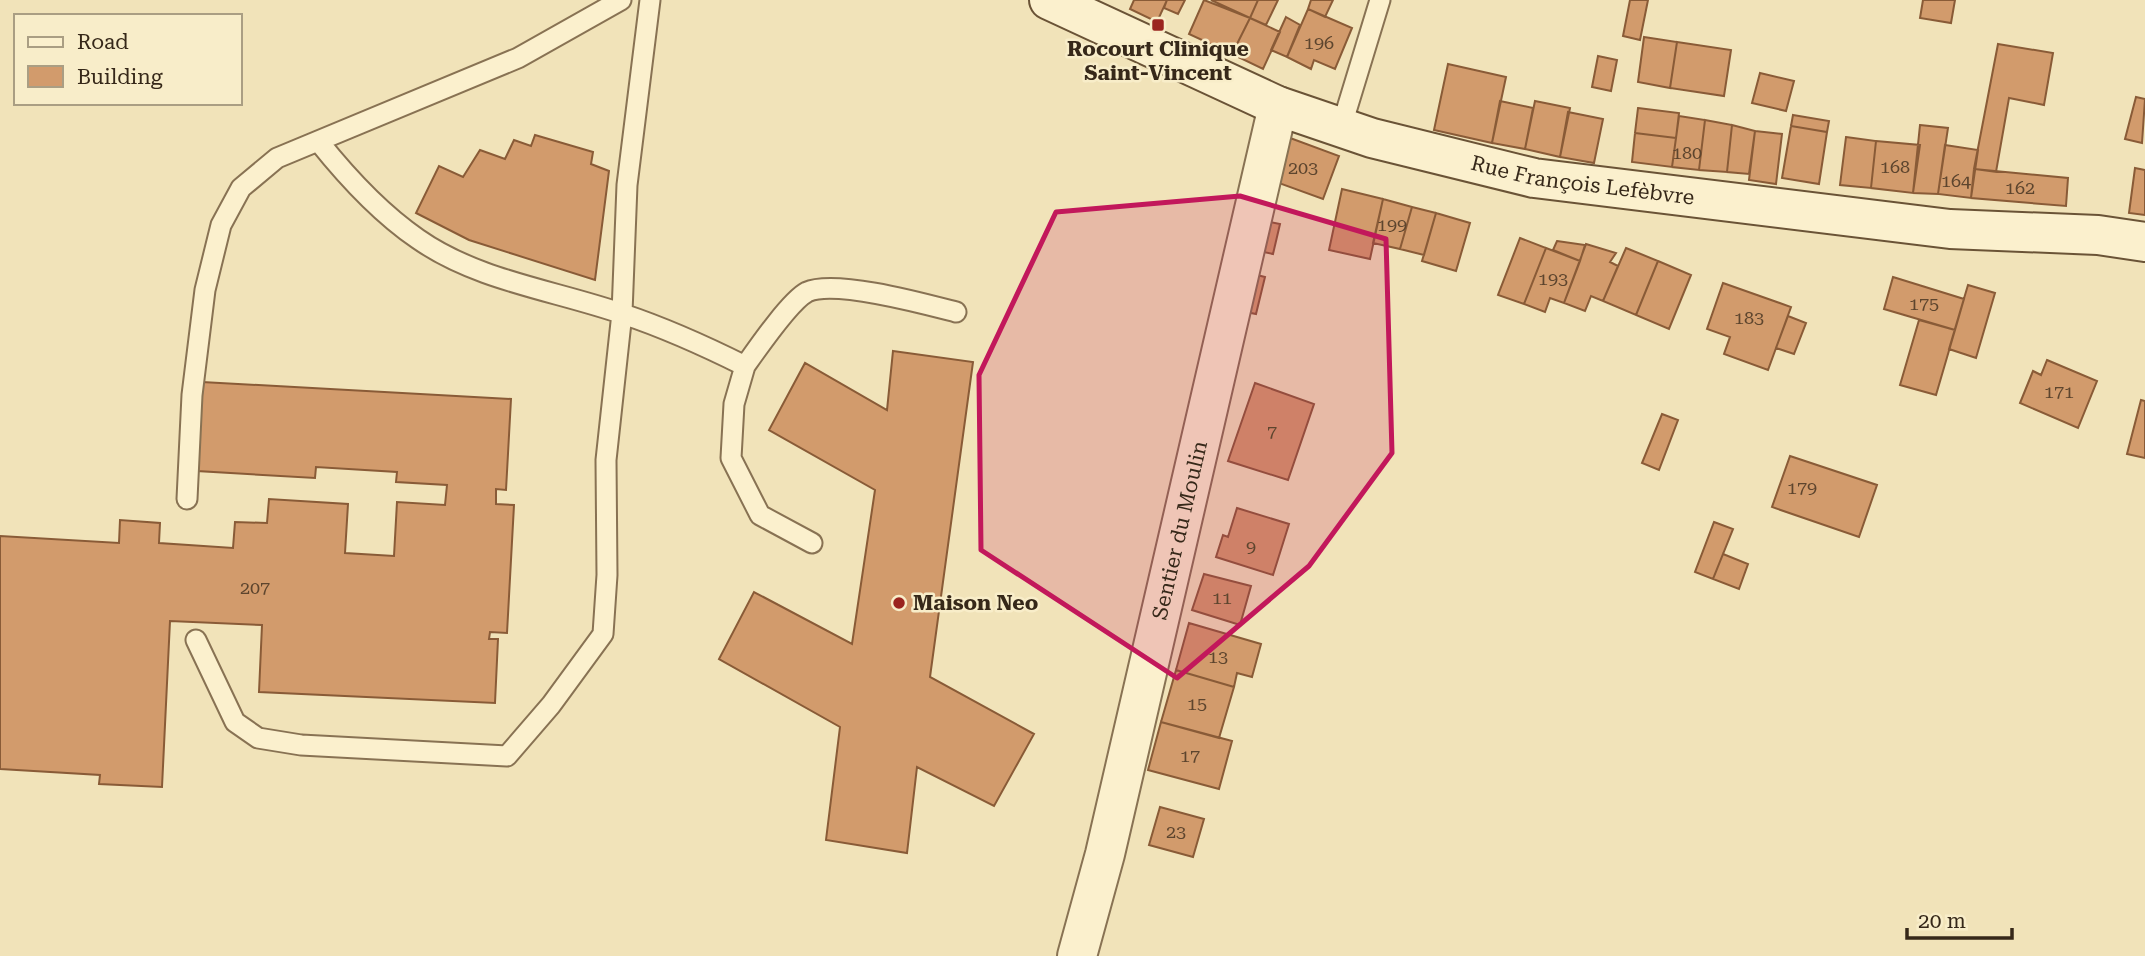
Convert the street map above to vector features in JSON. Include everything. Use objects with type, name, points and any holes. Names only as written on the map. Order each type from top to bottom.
[{"type":"main road","name":"Rue François Lefèbvre","points":[[1049,0],[1278,106],[1341,128],[1534,177],[1950,229],[2098,235],[2145,242]]},
{"type":"main road","name":"Sentier du Moulin","points":[[1077,956],[1105,854],[1278,106]]},
{"type":"lane","points":[[187,499],[192,395],[204,303],[221,225],[241,188],[277,158],[518,58],[621,0]]},
{"type":"lane","points":[[196,640],[235,722],[258,738],[301,745],[507,756],[551,705],[603,634],[607,575],[606,460],[622,313],[627,185],[650,0]]},
{"type":"lane","points":[[1341,128],[1380,0]]},
{"type":"lane","points":[[319,142],[349,180],[417,239],[472,269],[622,313],[698,343],[745,366]]},
{"type":"lane","points":[[812,543],[760,514],[731,458],[734,404],[745,366],[763,339],[807,293],[827,288],[888,296],[956,312]]},
{"type":"highlighted area","points":[[1240,196],[1386,239],[1392,453],[1309,566],[1177,678],[981,550],[979,375],[1056,212]]},
{"type":"building","points":[[1134,0],[1167,0],[1157,22],[1130,9]]},
{"type":"building","points":[[1167,0],[1185,0],[1178,14],[1164,8]]},
{"type":"building","points":[[1204,0],[1250,18],[1232,54],[1189,34]]},
{"type":"building","points":[[1211,0],[1258,0],[1250,18]]},
{"type":"building","points":[[1258,0],[1278,0],[1266,25],[1250,18]]},
{"type":"building","points":[[1311,0],[1333,0],[1325,17],[1308,9]]},
{"type":"building","points":[[1630,0],[1648,0],[1640,40],[1623,36]]},
{"type":"building","points":[[1923,0],[1955,0],[1951,23],[1920,18]]},
{"type":"building","points":[[1308,9],[1352,28],[1335,69],[1314,60],[1311,69],[1287,57]]},
{"type":"building","points":[[1286,17],[1300,25],[1287,57],[1271,50]]},
{"type":"building","points":[[1250,18],[1280,32],[1263,69],[1232,54]]},
{"type":"building","points":[[1644,37],[1677,42],[1670,88],[1638,82]]},
{"type":"building","points":[[1677,42],[1731,50],[1724,96],[1670,88]]},
{"type":"building","points":[[1998,44],[2053,53],[2044,105],[2009,98],[1996,172],[1974,169]]},
{"type":"building","points":[[1598,56],[1617,60],[1611,91],[1592,87]]},
{"type":"building","points":[[1448,64],[1506,77],[1492,143],[1434,130]]},
{"type":"building","points":[[1760,73],[1794,81],[1786,111],[1752,103]]},
{"type":"building","points":[[2136,97],[2145,99],[2142,143],[2125,139]]},
{"type":"building","points":[[1500,101],[1533,108],[1525,149],[1492,143]]},
{"type":"building","points":[[1535,101],[1570,108],[1560,157],[1525,149]]},
{"type":"building","points":[[1638,108],[1679,113],[1676,138],[1635,133]]},
{"type":"building","points":[[1568,112],[1603,119],[1594,163],[1560,157]]},
{"type":"building","points":[[1793,115],[1829,121],[1827,132],[1791,126]]},
{"type":"building","points":[[1679,116],[1705,120],[1699,170],[1672,167]]},
{"type":"building","points":[[1705,120],[1732,125],[1727,172],[1699,170]]},
{"type":"building","points":[[1732,125],[1755,131],[1749,174],[1727,172]]},
{"type":"building","points":[[1920,125],[1948,128],[1938,194],[1913,193]]},
{"type":"building","points":[[1791,126],[1827,132],[1819,184],[1782,178]]},
{"type":"building","points":[[1755,131],[1782,134],[1776,184],[1749,180]]},
{"type":"building","points":[[1635,133],[1676,138],[1672,167],[1632,162]]},
{"type":"building","points":[[535,135],[593,152],[591,164],[609,171],[595,280],[469,240],[416,213],[439,166],[463,177],[480,150],[505,159],[514,140],[531,146]]},
{"type":"building","points":[[1282,135],[1339,156],[1323,199],[1268,179]]},
{"type":"building","points":[[1846,137],[1876,141],[1871,188],[1840,185]]},
{"type":"building","points":[[1876,141],[1920,145],[1913,193],[1871,188]]},
{"type":"building","points":[[1945,145],[1978,150],[1971,198],[1938,194]]},
{"type":"building","points":[[2135,168],[2145,170],[2145,215],[2129,213]]},
{"type":"building","points":[[1974,169],[2068,178],[2066,206],[1971,198]]},
{"type":"building","points":[[1342,189],[1383,199],[1370,259],[1329,250]]},
{"type":"building","points":[[1383,199],[1412,207],[1400,249],[1373,243]]},
{"type":"building","points":[[1412,207],[1436,213],[1424,255],[1400,249]]},
{"type":"building","points":[[1436,213],[1470,223],[1456,271],[1422,261]]},
{"type":"building","points":[[1260,220],[1280,224],[1273,254],[1254,250]]},
{"type":"building","points":[[1520,238],[1546,248],[1524,304],[1498,295]]},
{"type":"building","points":[[1557,241],[1585,245],[1580,261],[1553,250]]},
{"type":"building","points":[[1586,244],[1616,253],[1610,262],[1618,266],[1603,301],[1591,296],[1585,311],[1564,303]]},
{"type":"building","points":[[1546,248],[1580,261],[1564,303],[1550,298],[1545,312],[1524,304]]},
{"type":"building","points":[[1626,248],[1658,261],[1636,315],[1603,301]]},
{"type":"building","points":[[1658,261],[1691,275],[1669,329],[1636,315]]},
{"type":"building","points":[[1249,273],[1265,277],[1256,314],[1241,311]]},
{"type":"building","points":[[1893,277],[1964,299],[1955,330],[1884,309]]},
{"type":"building","points":[[1723,283],[1791,307],[1768,370],[1724,354],[1730,337],[1707,329]]},
{"type":"building","points":[[1968,285],[1995,293],[1976,358],[1949,349]]},
{"type":"building","points":[[1788,316],[1806,323],[1794,354],[1776,348]]},
{"type":"building","points":[[1919,320],[1955,330],[1936,395],[1900,385]]},
{"type":"building","name":"Maison Neo","points":[[893,351],[973,362],[930,677],[1034,734],[994,806],[917,767],[907,853],[826,840],[840,727],[719,659],[754,592],[852,644],[875,490],[769,430],[805,363],[887,410]]},
{"type":"building","points":[[2047,360],[2097,381],[2078,428],[2020,403],[2033,371],[2041,375]]},
{"type":"building","points":[[202,382],[511,399],[506,490],[496,489],[496,504],[514,505],[507,633],[490,632],[489,639],[498,639],[495,703],[259,692],[262,625],[170,621],[162,787],[99,784],[100,775],[0,769],[0,536],[119,543],[120,520],[160,523],[159,543],[233,548],[235,522],[267,523],[269,499],[348,504],[345,553],[394,556],[397,502],[445,505],[447,485],[396,482],[397,472],[316,467],[315,478],[197,471]]},
{"type":"building","points":[[1255,383],[1314,404],[1288,480],[1228,461]]},
{"type":"building","points":[[2141,400],[2145,401],[2145,458],[2127,454]]},
{"type":"building","points":[[1662,414],[1678,420],[1659,470],[1642,463]]},
{"type":"building","points":[[1790,456],[1877,485],[1859,537],[1772,507]]},
{"type":"building","points":[[1237,508],[1289,524],[1273,575],[1216,557],[1223,535],[1228,537]]},
{"type":"building","points":[[1714,522],[1733,529],[1713,579],[1695,572]]},
{"type":"building","points":[[1723,554],[1748,564],[1739,589],[1713,579]]},
{"type":"building","points":[[1204,574],[1251,586],[1240,625],[1192,610]]},
{"type":"building","points":[[1189,623],[1261,644],[1252,677],[1237,673],[1234,687],[1176,670]]},
{"type":"building","points":[[1176,670],[1234,687],[1219,738],[1161,722]]},
{"type":"building","points":[[1161,722],[1232,741],[1219,789],[1148,770]]},
{"type":"building","points":[[1160,807],[1204,819],[1193,857],[1149,845]]},
{"type":"place","name":"Rocourt Clinique Saint-Vincent","points":[[1158,25]]},
{"type":"place","name":"Maison Neo","points":[[899,603]]}]
